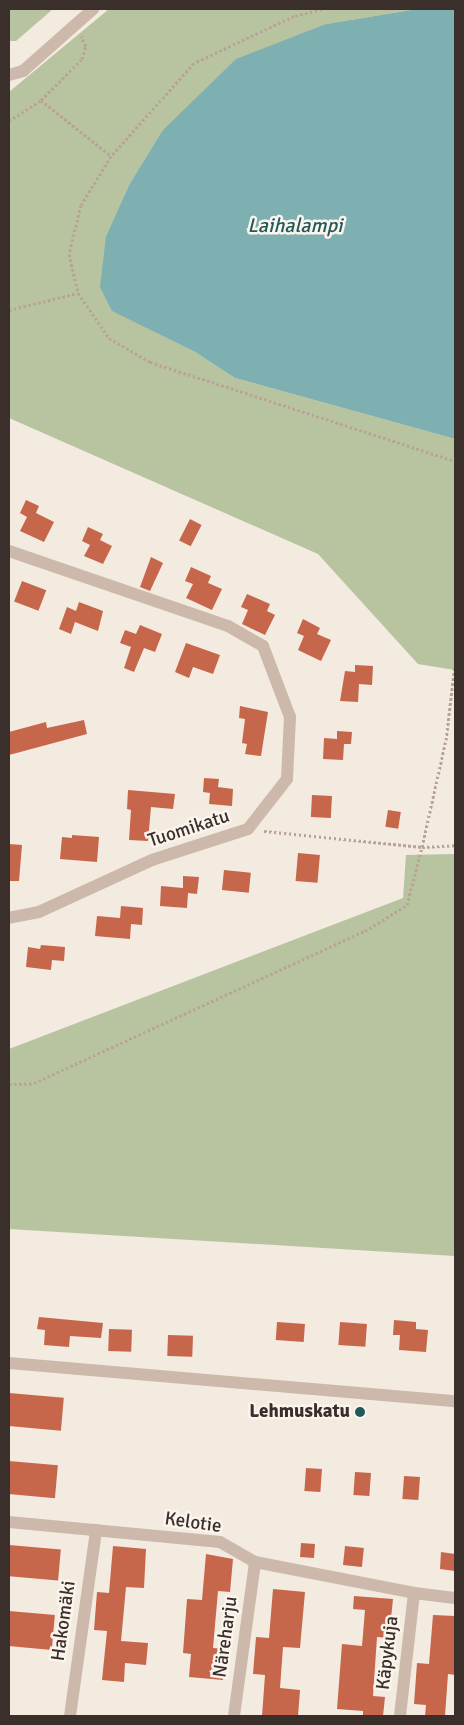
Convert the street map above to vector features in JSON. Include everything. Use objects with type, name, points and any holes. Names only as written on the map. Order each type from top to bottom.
[{"type":"street","points":[[9,75],[23,71],[93,9]]},
{"type":"street","name":"Tuomikatu","points":[[9,551],[228,626],[263,646],[290,717],[287,779],[248,829],[152,860],[39,912],[9,918]]},
{"type":"street","points":[[9,1363],[455,1401]]},
{"type":"street","name":"Kelotie","points":[[9,1522],[220,1542],[255,1562],[414,1593],[455,1598]]},
{"type":"street","name":"Hakomäki","points":[[70,1716],[96,1530]]},
{"type":"street","name":"Näreharju","points":[[234,1716],[255,1562]]},
{"type":"street","name":"Käpykuja","points":[[400,1716],[414,1593]]},
{"type":"path","points":[[322,9],[294,16],[194,63],[111,156],[81,206],[69,254],[78,293],[109,338],[150,362],[455,461]]},
{"type":"path","points":[[9,121],[42,100],[82,59],[86,46],[75,24]]},
{"type":"path","points":[[42,100],[111,156]]},
{"type":"path","points":[[9,310],[78,293]]},
{"type":"path","points":[[9,1084],[34,1083],[364,931],[407,905],[446,740],[455,664]]},
{"type":"path","points":[[248,829],[422,847],[455,845]]},
{"type":"green space","points":[[9,9],[53,9],[16,41],[9,41]]},
{"type":"green space","points":[[109,9],[417,9],[326,24],[162,131],[129,185],[106,236],[113,311],[195,352],[235,378],[455,439],[455,670],[418,664],[318,554],[9,418],[9,92]]},
{"type":"green space","points":[[455,854],[455,1256],[9,1229],[9,1049],[403,898],[406,855]]},
{"type":"water","name":"Laihalampi","points":[[417,9],[455,9],[455,439],[235,378],[195,352],[112,311],[100,287],[106,236],[129,185],[162,131],[236,59],[326,24]]},
{"type":"building","points":[[26,500],[39,506],[36,513],[54,522],[44,542],[20,531],[27,517],[20,513]]},
{"type":"building","points":[[190,519],[202,525],[191,546],[179,540]]},
{"type":"building","points":[[88,527],[103,534],[100,540],[112,546],[103,564],[84,556],[90,545],[82,541]]},
{"type":"building","points":[[151,557],[163,563],[150,591],[140,587]]},
{"type":"building","points":[[191,567],[211,576],[208,583],[222,589],[212,610],[186,598],[193,584],[185,581]]},
{"type":"building","points":[[22,581],[46,590],[38,611],[14,602]]},
{"type":"building","points":[[247,594],[270,604],[267,611],[275,615],[265,635],[242,624],[248,610],[241,607]]},
{"type":"building","points":[[79,602],[103,611],[98,631],[75,622],[71,634],[59,629],[67,607],[76,611]]},
{"type":"building","points":[[303,619],[320,628],[317,634],[331,640],[321,661],[298,650],[304,636],[297,633]]},
{"type":"building","points":[[140,625],[162,634],[155,652],[144,648],[134,672],[124,668],[131,647],[120,643],[125,630],[136,634]]},
{"type":"building","points":[[186,643],[220,655],[213,674],[193,667],[189,678],[175,672]]},
{"type":"building","points":[[355,665],[373,666],[372,685],[359,684],[358,702],[340,701],[345,671],[355,672]]},
{"type":"building","points":[[240,706],[268,712],[261,756],[245,754],[247,744],[242,743],[245,719],[239,718]]},
{"type":"building","points":[[84,720],[87,734],[9,755],[9,732],[46,722],[47,728]]},
{"type":"building","points":[[337,731],[352,732],[351,744],[344,744],[343,760],[323,759],[324,738],[337,739]]},
{"type":"building","points":[[204,778],[219,779],[218,787],[233,789],[232,806],[209,804],[210,793],[203,792]]},
{"type":"building","points":[[128,790],[175,794],[173,809],[151,807],[148,841],[129,840],[131,810],[127,809]]},
{"type":"building","points":[[312,795],[332,796],[331,818],[311,817]]},
{"type":"building","points":[[388,810],[401,812],[398,829],[385,827]]},
{"type":"building","points":[[72,835],[99,837],[97,862],[60,859],[62,837],[72,838]]},
{"type":"building","points":[[9,844],[22,845],[19,881],[9,881]]},
{"type":"building","points":[[298,853],[320,855],[317,883],[296,881]]},
{"type":"building","points":[[224,870],[251,873],[249,893],[222,890]]},
{"type":"building","points":[[183,876],[199,877],[197,894],[188,893],[187,908],[160,906],[161,886],[183,888]]},
{"type":"building","points":[[121,906],[143,908],[142,925],[131,924],[130,939],[95,936],[97,916],[120,918]]},
{"type":"building","points":[[41,945],[65,947],[64,961],[52,960],[51,970],[26,967],[28,947],[40,949]]},
{"type":"building","points":[[39,1317],[103,1323],[101,1338],[70,1336],[69,1347],[44,1345],[45,1330],[37,1329]]},
{"type":"building","points":[[394,1320],[416,1322],[416,1329],[428,1330],[426,1352],[399,1350],[400,1335],[393,1335]]},
{"type":"building","points":[[277,1322],[305,1324],[304,1342],[276,1340]]},
{"type":"building","points":[[340,1322],[367,1324],[365,1347],[338,1345]]},
{"type":"building","points":[[109,1329],[132,1330],[131,1352],[108,1351]]},
{"type":"building","points":[[168,1335],[193,1336],[192,1357],[167,1356]]},
{"type":"building","points":[[9,1393],[64,1398],[61,1431],[9,1426]]},
{"type":"building","points":[[9,1461],[58,1465],[55,1498],[9,1494]]},
{"type":"building","points":[[306,1468],[322,1469],[320,1492],[304,1491]]},
{"type":"building","points":[[355,1472],[371,1473],[369,1496],[353,1495]]},
{"type":"building","points":[[404,1476],[420,1477],[418,1500],[402,1499]]},
{"type":"building","points":[[301,1543],[315,1544],[314,1558],[300,1557]]},
{"type":"building","points":[[9,1545],[61,1550],[58,1580],[9,1576]]},
{"type":"building","points":[[113,1546],[146,1549],[144,1588],[126,1587],[121,1641],[148,1643],[146,1665],[125,1663],[124,1682],[102,1680],[107,1631],[94,1630],[97,1592],[109,1593]]},
{"type":"building","points":[[345,1546],[364,1548],[362,1567],[343,1565]]},
{"type":"building","points":[[441,1552],[455,1554],[455,1571],[440,1569]]},
{"type":"building","points":[[206,1554],[233,1559],[230,1592],[218,1591],[213,1648],[226,1649],[223,1680],[189,1677],[191,1654],[183,1653],[187,1599],[202,1600]]},
{"type":"building","points":[[273,1589],[305,1592],[300,1648],[283,1647],[280,1688],[300,1690],[298,1716],[262,1716],[265,1675],[253,1674],[256,1637],[269,1638]]},
{"type":"building","points":[[354,1596],[393,1599],[389,1638],[377,1637],[373,1696],[385,1697],[383,1716],[363,1716],[363,1711],[337,1709],[342,1644],[362,1646],[365,1610],[353,1609]]},
{"type":"building","points":[[9,1611],[55,1615],[52,1650],[9,1646]]},
{"type":"building","points":[[433,1615],[455,1616],[455,1675],[448,1674],[445,1716],[425,1716],[426,1705],[414,1704],[417,1663],[429,1664]]},
{"type":"place","name":"Lehmuskatu","points":[[360,1412]]}]
